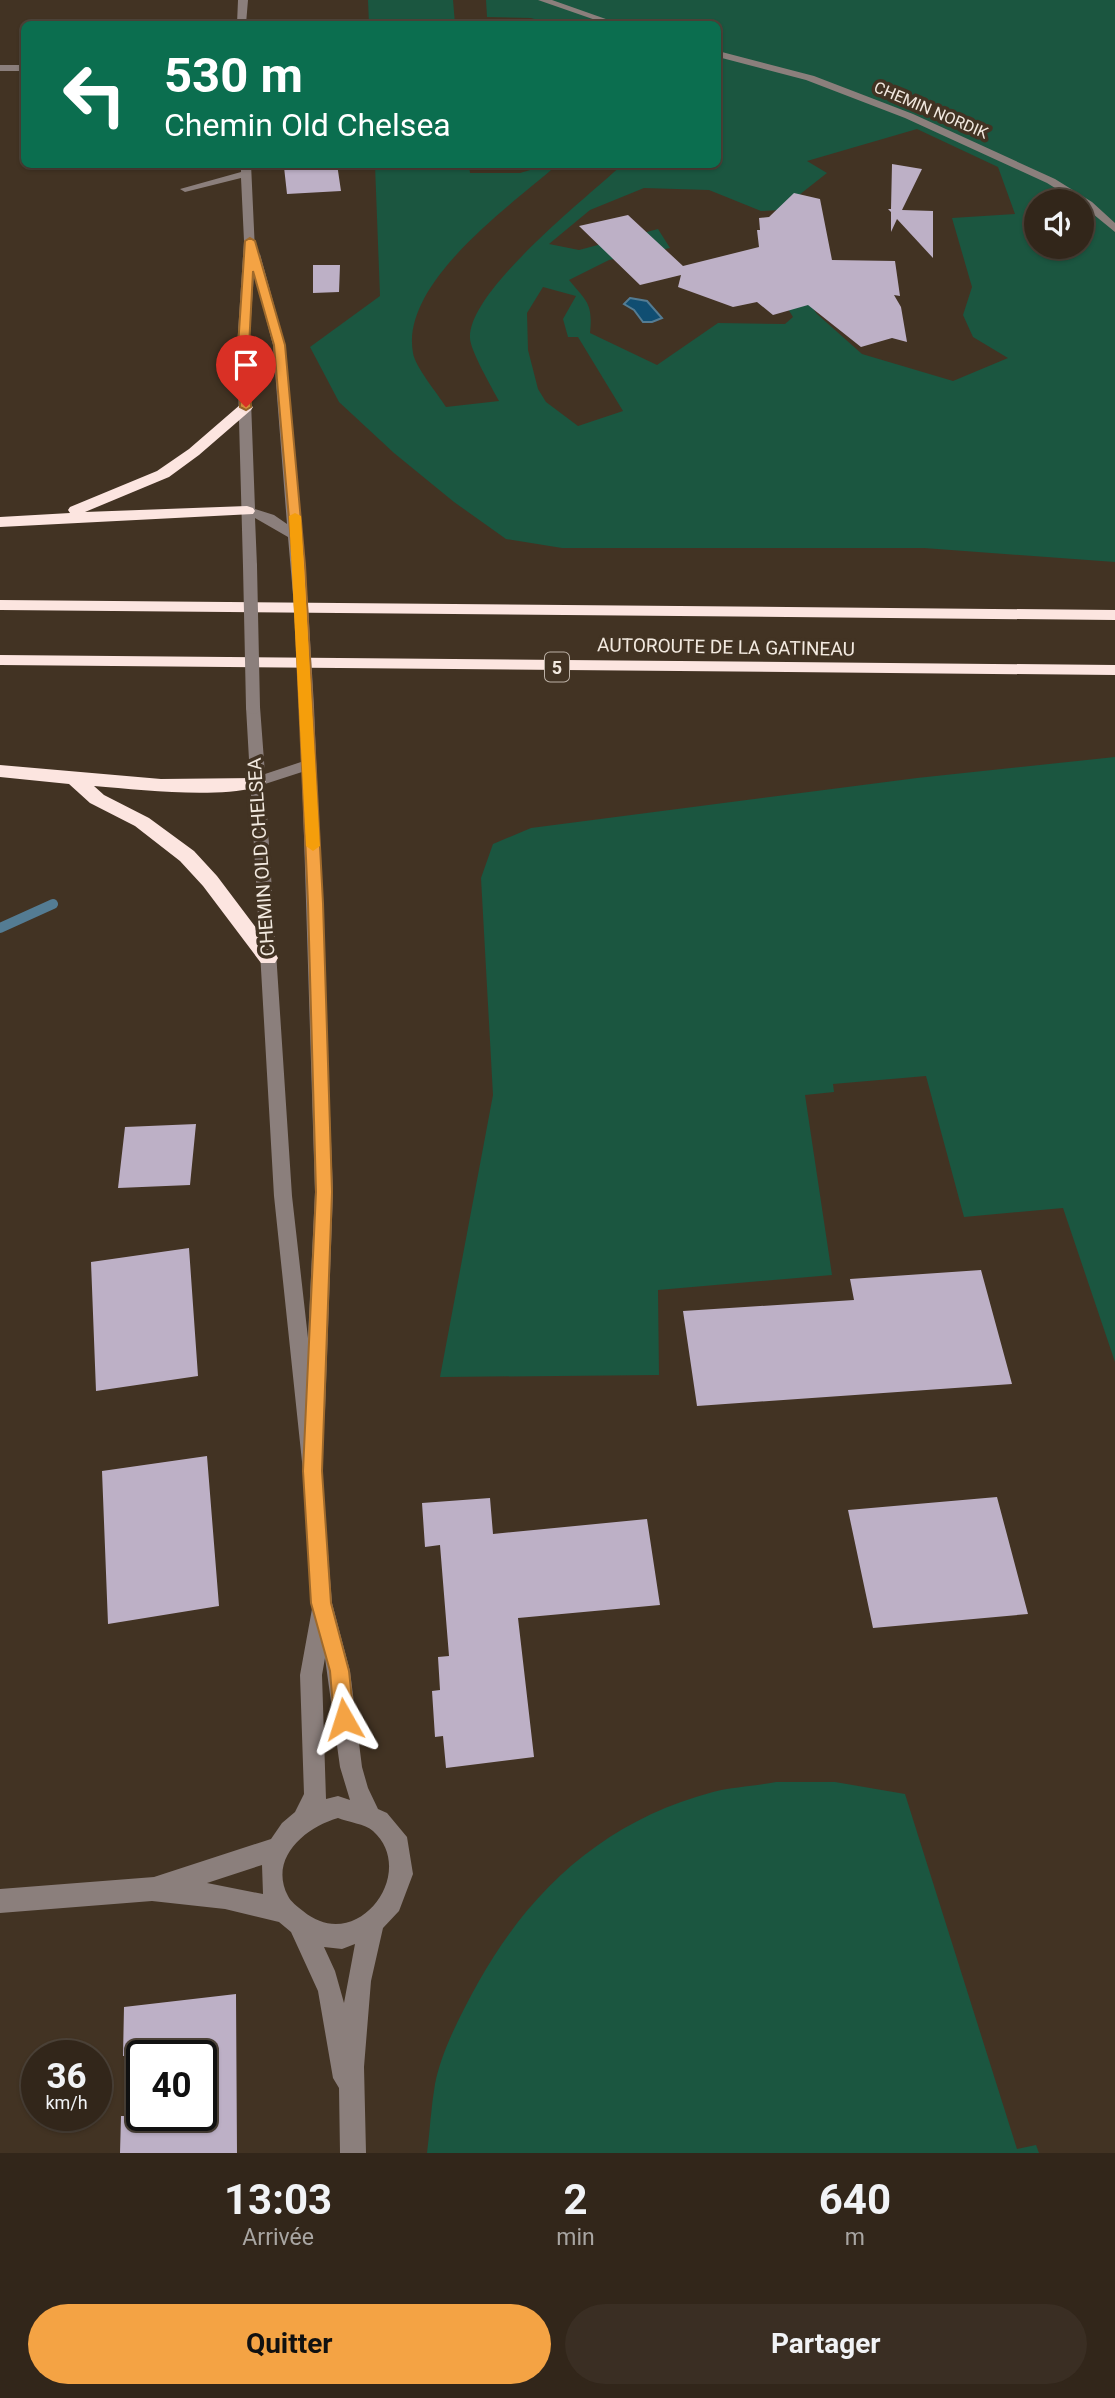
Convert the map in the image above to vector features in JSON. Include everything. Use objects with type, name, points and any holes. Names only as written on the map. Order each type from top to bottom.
[{"type":"highway","points":[[62,517],[163,474],[194,452],[246,407]]},
{"type":"highway","points":[[0,522],[62,517],[247,511]]},
{"type":"highway","name":"AUTOROUTE DE LA GATINEAU","points":[[0,605],[1115,615]]},
{"type":"highway","name":"AUTOROUTE DE LA GATINEAU","points":[[0,660],[1115,670]]},
{"type":"highway","points":[[0,771],[74,778],[218,785],[257,782]]},
{"type":"highway","points":[[74,778],[97,799],[142,822],[187,856],[210,881],[268,958]]},
{"type":"street","points":[[242,21],[243,0]]},
{"type":"street","points":[[543,0],[606,21]]},
{"type":"street","name":"CHEMIN NORDIK","points":[[721,55],[810,78],[909,116],[1051,181],[1088,204],[1115,229]]},
{"type":"street","points":[[0,68],[21,68]]},
{"type":"street","points":[[246,169],[185,189],[247,194]]},
{"type":"street","name":"CHEMIN OLD CHELSEA","points":[[246,169],[250,241],[243,347],[253,707],[283,1196],[313,1471],[321,1603],[312,1675],[316,1796],[303,1821]]},
{"type":"street","name":"CHEMIN OLD CHELSEA","points":[[250,241],[279,345],[299,565],[310,764],[324,1192],[313,1471]]},
{"type":"street","points":[[247,511],[269,518],[296,536]]},
{"type":"street","points":[[257,782],[310,764]]},
{"type":"street","name":"CHEMIN OLD CHELSEA","points":[[321,1603],[340,1671],[351,1766],[357,1790],[369,1815]]},
{"type":"street","points":[[0,1901],[152,1889],[225,1897],[292,1919],[311,1934],[331,1938],[352,1935],[372,1925],[387,1910],[398,1891],[402,1871],[396,1840],[377,1819],[359,1810],[338,1807],[316,1812],[297,1824],[279,1848],[273,1862],[272,1884],[292,1919],[330,1991],[352,2119]]},
{"type":"street","points":[[152,1889],[279,1848]]},
{"type":"street","points":[[353,2153],[358,1981],[372,1925]]},
{"type":"green space","points":[[368,0],[453,0],[455,21],[369,21]]},
{"type":"green space","points":[[486,0],[1115,0],[1115,562],[924,548],[562,548],[506,539],[454,502],[394,453],[339,402],[310,347],[380,296],[375,168],[469,168],[470,173],[520,173],[537,168],[553,168],[463,248],[440,274],[423,300],[414,327],[413,353],[422,373],[446,407],[499,401],[471,344],[474,318],[508,271],[532,246],[619,168],[721,168],[721,21],[540,21],[531,18],[487,17]],"holes":[[[917,129],[998,167],[1015,214],[952,218],[972,287],[963,315],[973,337],[1008,358],[953,381],[862,354],[817,314],[795,284],[774,286],[793,317],[785,324],[718,323],[657,365],[590,333],[589,309],[569,280],[609,260],[670,248],[658,229],[579,250],[549,244],[590,210],[644,188],[709,190],[761,211],[780,210],[827,173],[807,161]],[[543,287],[576,296],[563,319],[568,337],[578,337],[623,411],[578,426],[546,402],[538,389],[528,350],[527,313]]]},
{"type":"green space","points":[[1115,757],[1115,1362],[1063,1208],[964,1217],[926,1076],[833,1084],[834,1092],[805,1095],[832,1275],[658,1290],[659,1375],[440,1377],[493,1095],[481,878],[493,844],[531,828],[917,778]]},
{"type":"green space","points":[[776,1782],[835,1782],[905,1794],[1017,2149],[1036,2145],[1039,2153],[427,2153],[435,2084],[453,2031],[500,1947],[548,1887],[606,1839],[639,1820],[675,1804],[713,1792]]},
{"type":"water","points":[[630,298],[647,301],[662,318],[643,322],[634,310],[624,304]]},
{"type":"building","points":[[892,164],[922,169],[902,210],[933,211],[933,258],[897,219],[891,232],[891,212],[888,209],[891,209]]},
{"type":"building","points":[[284,168],[338,168],[341,191],[287,194]]},
{"type":"building","points":[[794,193],[820,199],[832,260],[895,261],[900,296],[894,295],[901,307],[907,342],[892,338],[861,347],[808,305],[773,315],[757,302],[733,307],[678,287],[681,275],[640,285],[579,226],[628,215],[683,266],[759,247],[759,218],[769,217]]},
{"type":"building","points":[[313,265],[340,265],[339,292],[313,293]]},
{"type":"building","points":[[196,1124],[190,1185],[118,1188],[125,1127]]},
{"type":"building","points":[[189,1248],[198,1376],[96,1391],[91,1262]]},
{"type":"building","points":[[981,1270],[1012,1384],[697,1406],[683,1311],[854,1300],[850,1279]]},
{"type":"building","points":[[207,1456],[219,1606],[108,1624],[102,1471]]},
{"type":"building","points":[[997,1497],[1028,1614],[873,1628],[848,1510]]},
{"type":"building","points":[[490,1498],[493,1534],[647,1519],[660,1605],[518,1618],[534,1757],[446,1768],[443,1736],[435,1737],[432,1691],[440,1690],[438,1657],[449,1656],[440,1545],[425,1547],[422,1503]]},
{"type":"building","points":[[236,1994],[237,2153],[120,2153],[121,2116],[126,2116],[126,2131],[217,2131],[217,2040],[126,2040],[126,2056],[123,2056],[124,2007]]},
{"type":"waterway","points":[[0,928],[53,904]]},
{"type":"slow traffic","points":[[295,516],[313,846]]},
{"type":"route","points":[[246,407],[243,347],[250,241],[279,345],[299,565],[315,903],[324,1192],[313,1471],[321,1603],[340,1671],[344,1719]]}]
